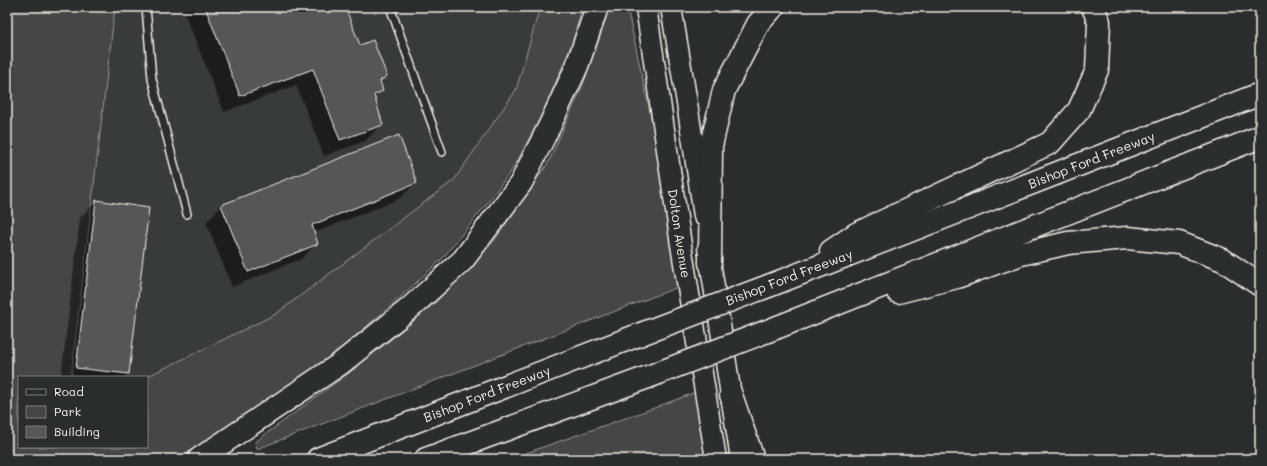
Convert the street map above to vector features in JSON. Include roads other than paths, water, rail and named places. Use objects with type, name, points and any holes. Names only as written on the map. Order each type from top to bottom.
[{"type":"highway","points":[[199,459],[340,364],[410,308],[463,260],[521,183],[577,66],[597,7]]},
{"type":"highway","points":[[710,263],[711,146],[724,90],[758,24],[773,7]]},
{"type":"highway","points":[[800,273],[856,234],[1050,143],[1080,110],[1097,70],[1099,22],[1093,7]]},
{"type":"highway","name":"Bishop Ford Freeway","points":[[318,459],[1260,94]]},
{"type":"highway","points":[[426,459],[778,327],[1260,137]]},
{"type":"highway","points":[[816,312],[957,277],[1021,254],[1068,243],[1127,238],[1179,243],[1223,260],[1260,284]]},
{"type":"highway","points":[[731,395],[753,459]]},
{"type":"street","name":"Dolton Avenue","points":[[646,7],[681,245],[716,459]]},
{"type":"street","name":"Dolton Avenue","points":[[671,7],[741,459]]},
{"type":"lane","points":[[146,7],[152,78],[187,214]]},
{"type":"lane","points":[[390,7],[442,152]]}]
